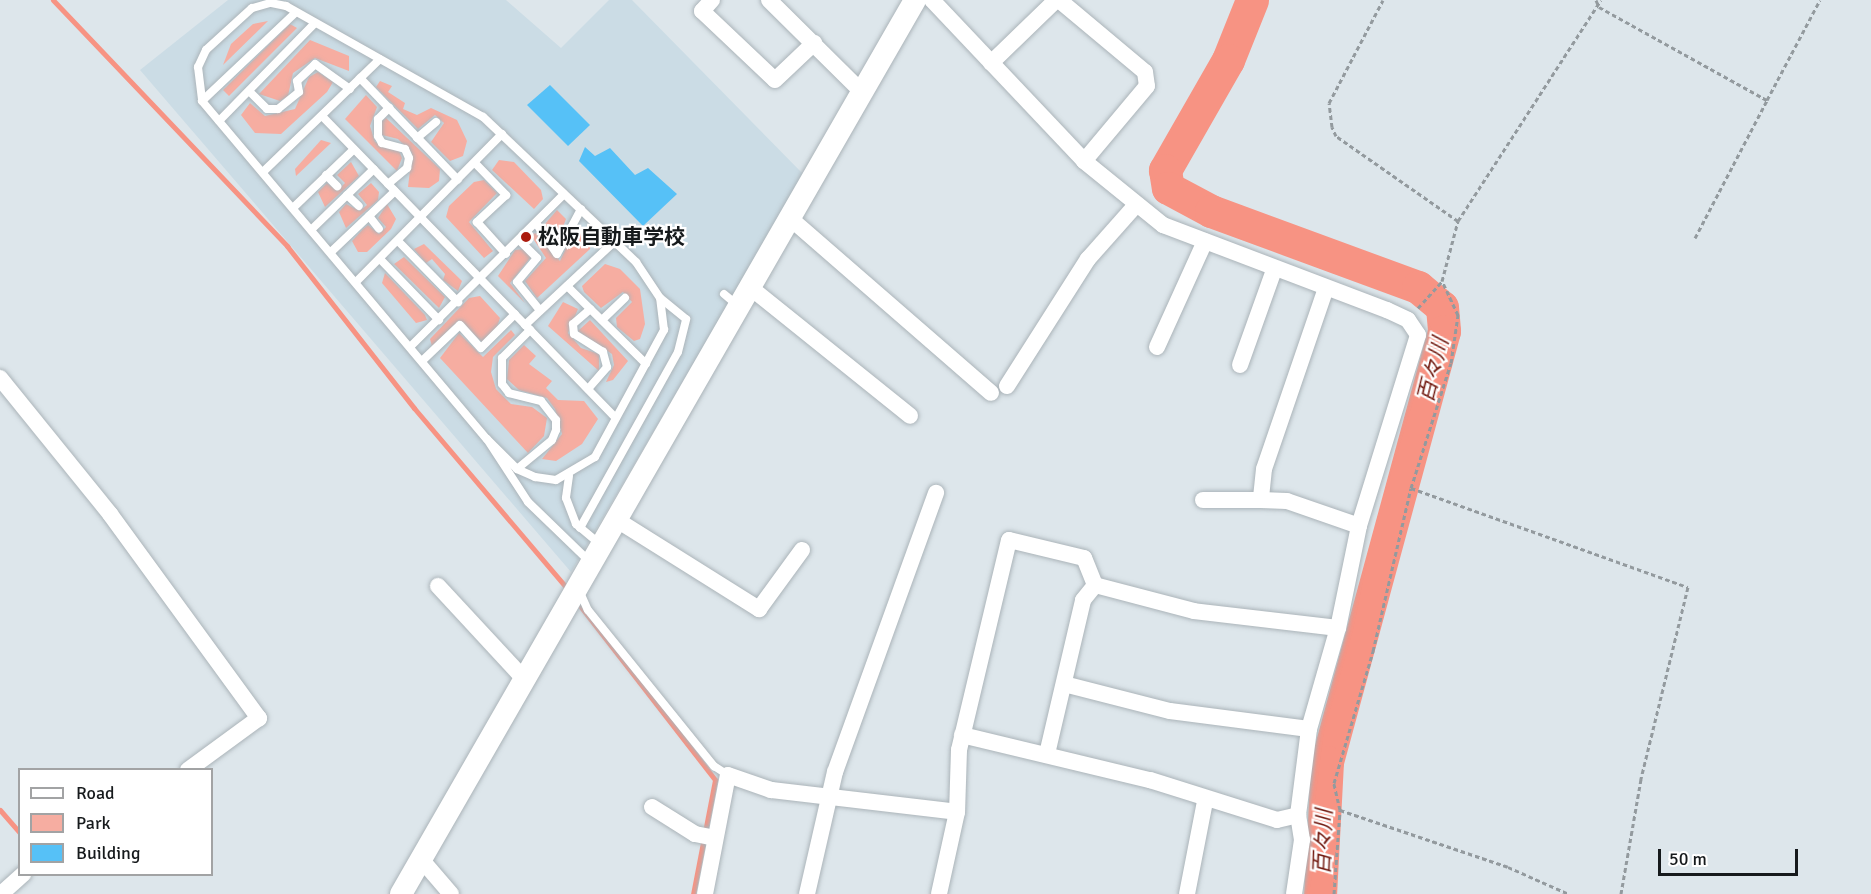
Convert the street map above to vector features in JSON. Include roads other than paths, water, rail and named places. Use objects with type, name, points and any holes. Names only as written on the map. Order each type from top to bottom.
[{"type":"street","points":[[712,0],[702,10],[775,80],[813,43]]},
{"type":"street","points":[[769,0],[863,93]]},
{"type":"street","points":[[401,894],[617,520],[732,300],[751,288],[915,0]]},
{"type":"street","points":[[932,0],[1084,161],[1135,206],[1163,225],[1274,270],[1408,320],[1418,335],[1359,526],[1338,628],[1309,729],[1298,815],[1302,840],[1294,894]]},
{"type":"street","points":[[991,63],[1057,0],[1145,72],[1147,86],[1084,161]]},
{"type":"street","points":[[1007,386],[1088,259],[1135,206]]},
{"type":"street","points":[[791,219],[991,393]]},
{"type":"street","points":[[1157,347],[1205,241]]},
{"type":"street","points":[[1240,364],[1274,270]]},
{"type":"street","points":[[751,288],[909,416]]},
{"type":"street","points":[[1261,500],[1264,469],[1326,288]]},
{"type":"street","points":[[0,378],[110,514],[259,718],[191,768]]},
{"type":"street","points":[[807,894],[827,797],[936,494]]},
{"type":"street","points":[[1203,500],[1287,501],[1359,526]]},
{"type":"street","points":[[617,520],[759,609],[802,550]]},
{"type":"street","points":[[939,894],[957,812],[962,735],[1009,540],[1084,558],[1095,585]]},
{"type":"street","points":[[1095,585],[1194,611],[1338,628]]},
{"type":"street","points":[[1047,754],[1083,600],[1095,585]]},
{"type":"street","points":[[438,586],[525,680]]},
{"type":"street","points":[[1064,684],[1170,711],[1309,729]]},
{"type":"street","points":[[962,735],[1150,780],[1205,801],[1277,820],[1298,815]]},
{"type":"street","points":[[705,894],[708,836],[728,775],[771,790],[957,812]]},
{"type":"street","points":[[1186,894],[1205,801]]},
{"type":"street","points":[[651,807],[708,836]]},
{"type":"street","points":[[421,859],[451,894]]},
{"type":"street","points":[[1,894],[21,876]]},
{"type":"lane","points":[[580,528],[678,352],[686,319],[660,298],[636,262],[483,117],[315,22],[296,12],[270,3],[239,16],[206,50],[198,68],[202,101],[264,171],[487,439],[517,469],[556,480],[569,476],[595,457],[664,330],[660,298]]},
{"type":"lane","points":[[202,101],[296,12]]},
{"type":"lane","points":[[219,121],[315,22]]},
{"type":"lane","points":[[264,171],[380,59]]},
{"type":"lane","points":[[249,91],[267,109],[279,109],[299,92],[297,81],[315,64],[350,89]]},
{"type":"lane","points":[[360,78],[458,180]]},
{"type":"lane","points":[[388,184],[407,168],[409,158],[405,149],[382,143],[378,136],[378,119],[389,108]]},
{"type":"lane","points":[[322,116],[616,418]]},
{"type":"lane","points":[[417,138],[436,122]]},
{"type":"lane","points":[[356,282],[398,242],[502,134]]},
{"type":"lane","points":[[294,207],[354,148]]},
{"type":"lane","points":[[475,163],[506,195],[477,222],[506,254]]},
{"type":"lane","points":[[312,230],[374,169]]},
{"type":"lane","points":[[326,175],[337,186]]},
{"type":"lane","points":[[331,252],[395,191]]},
{"type":"lane","points":[[410,347],[482,279],[564,194]]},
{"type":"lane","points":[[347,195],[359,206]]},
{"type":"lane","points":[[536,223],[557,254],[581,209]]},
{"type":"lane","points":[[369,216],[379,229]]},
{"type":"lane","points":[[519,240],[537,258],[517,282],[540,310]]},
{"type":"lane","points":[[398,242],[458,302]]},
{"type":"lane","points":[[517,469],[552,440],[556,430],[556,420],[541,401],[509,393],[502,384],[502,358],[540,310],[614,242]]},
{"type":"lane","points":[[380,259],[439,320]]},
{"type":"lane","points":[[567,286],[646,364]]},
{"type":"lane","points":[[602,320],[625,298]]},
{"type":"lane","points":[[588,389],[607,367],[603,352],[574,334],[573,324],[590,309]]},
{"type":"lane","points":[[422,361],[460,326],[481,348],[515,314]]},
{"type":"lane","points":[[487,439],[511,480],[597,555]]},
{"type":"lane","points":[[569,476],[566,498],[580,528],[597,555]]},
{"type":"lane","points":[[578,588],[588,610],[706,757],[728,775]]},
{"type":"waterway","points":[[53,0],[287,246],[414,408],[566,587]]},
{"type":"waterway","name":"百々川","points":[[1252,0],[1228,60],[1165,170],[1168,188],[1211,211],[1418,287],[1442,307],[1444,331],[1327,762],[1320,894]]},
{"type":"waterway","points":[[581,607],[715,780],[693,894]]},
{"type":"waterway","points":[[0,810],[18,831]]},
{"type":"place","name":"松阪自動車学校","points":[[526,237]]}]
